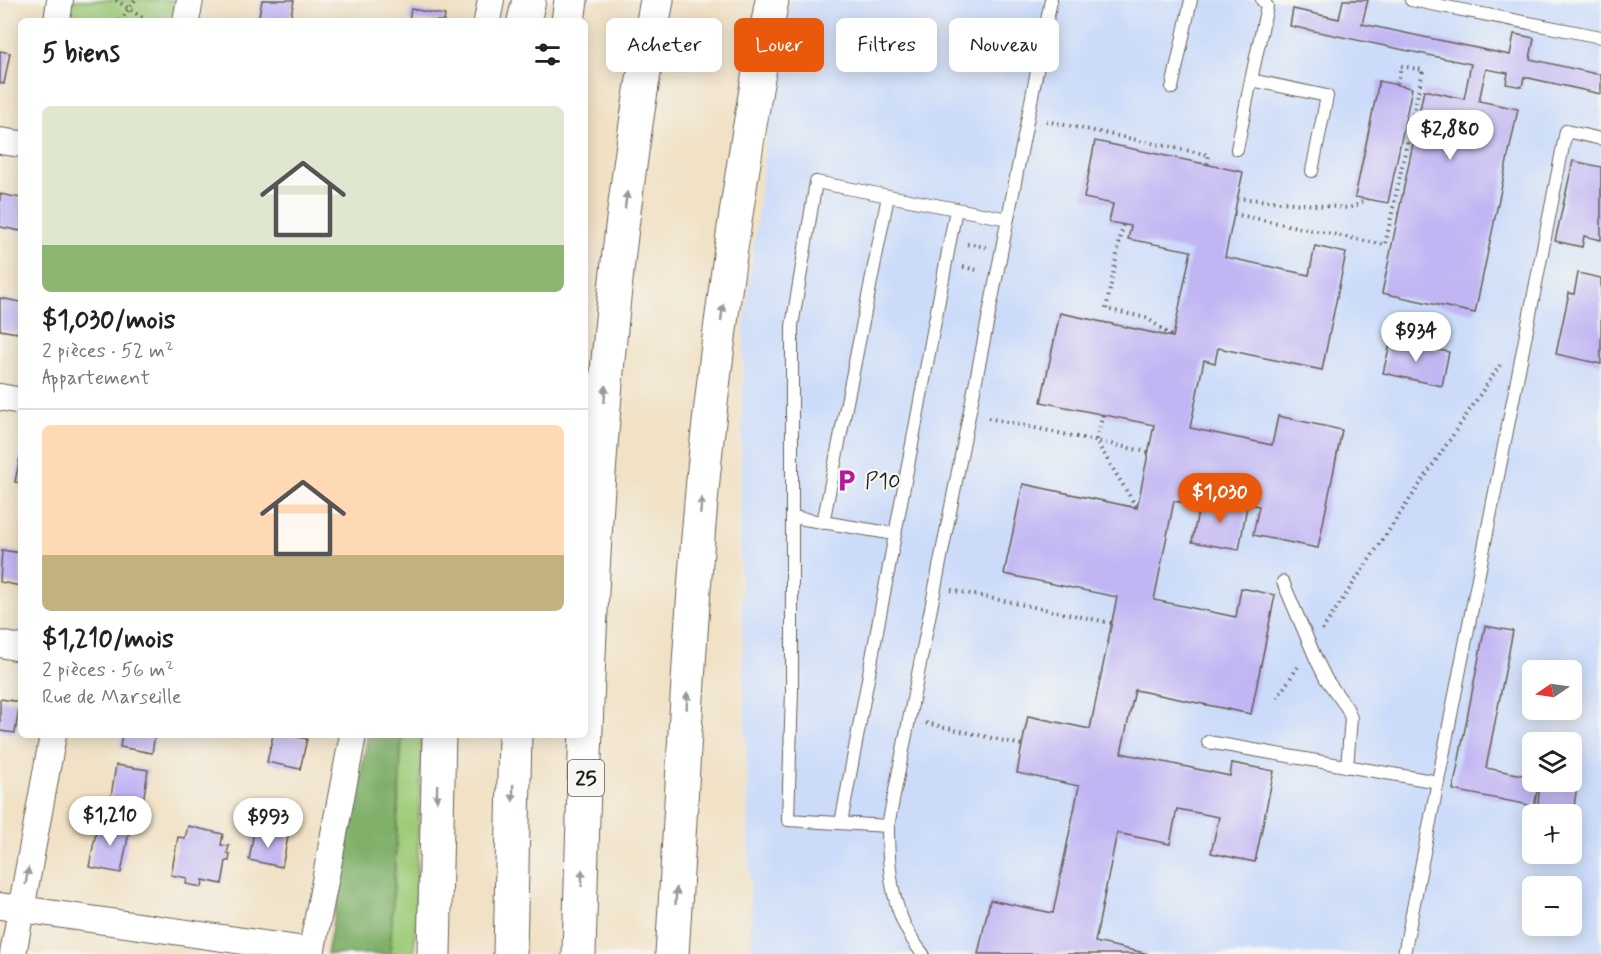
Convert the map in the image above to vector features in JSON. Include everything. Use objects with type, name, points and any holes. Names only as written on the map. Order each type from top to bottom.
[{"type":"main road","points":[[525,18],[529,0]]},
{"type":"main road","points":[[568,18],[571,0]]},
{"type":"main road","name":"25","points":[[588,730],[595,540],[604,407],[626,200],[657,0]]},
{"type":"main road","points":[[672,954],[692,621],[706,451],[731,245],[772,0]]},
{"type":"main road","points":[[434,954],[439,738]]},
{"type":"main road","points":[[510,954],[515,738]]},
{"type":"main road","name":"25","points":[[580,948],[588,738]]},
{"type":"street","points":[[57,18],[60,0]]},
{"type":"street","points":[[187,18],[190,0]]},
{"type":"street","points":[[488,18],[491,0]]},
{"type":"street","points":[[0,141],[18,144]]},
{"type":"street","points":[[0,397],[18,400]]},
{"type":"street","points":[[0,644],[18,647]]},
{"type":"street","points":[[13,954],[11,908],[52,738]]},
{"type":"street","points":[[11,908],[312,952],[351,738]]},
{"type":"lane","points":[[923,954],[914,943],[896,909],[888,865],[888,826],[1051,0]]},
{"type":"lane","points":[[1172,88],[1191,0]]},
{"type":"lane","points":[[1237,149],[1267,6],[1262,0]]},
{"type":"lane","points":[[1411,0],[1601,37]]},
{"type":"lane","points":[[1449,8],[1461,0]]},
{"type":"lane","points":[[1251,80],[1327,96],[1312,171]]},
{"type":"lane","points":[[1404,954],[1566,131],[1601,139]]},
{"type":"lane","points":[[888,826],[788,820],[792,691],[792,326],[816,182],[1008,219]]},
{"type":"lane","points":[[823,523],[888,196]]},
{"type":"lane","points":[[841,823],[956,209]]},
{"type":"lane","points":[[792,517],[895,534]]},
{"type":"lane","points":[[1283,582],[1326,678],[1347,708],[1351,718],[1347,766]]},
{"type":"lane","points":[[1208,742],[1438,782]]},
{"type":"path","points":[[116,0],[142,18]]},
{"type":"path","points":[[122,18],[135,0]]},
{"type":"path","points":[[1234,214],[1385,245],[1423,70],[1401,66],[1397,85]]},
{"type":"path","points":[[1043,120],[1209,155],[1207,165]]},
{"type":"path","points":[[1237,198],[1348,208],[1367,199]]},
{"type":"path","points":[[1123,225],[1106,309],[1147,318],[1173,337]]},
{"type":"path","points":[[977,270],[962,267],[966,244],[986,247]]},
{"type":"path","points":[[1277,698],[1501,363]]},
{"type":"path","points":[[1103,416],[1096,441],[1137,508]]},
{"type":"path","points":[[982,417],[1148,452]]},
{"type":"path","points":[[950,590],[1112,623]]},
{"type":"path","points":[[909,719],[1022,745]]},
{"type":"shaded area","points":[[790,0],[1601,0],[1601,954],[752,954],[740,540],[744,330],[776,72],[824,72],[824,18],[787,18]]},
{"type":"green space","points":[[60,0],[190,0],[187,18],[57,18]]},
{"type":"green space","points":[[367,738],[402,738],[390,954],[327,954]]},
{"type":"green space","points":[[402,738],[422,738],[414,954],[390,954]]},
{"type":"building","points":[[262,0],[294,0],[291,18],[259,18]]},
{"type":"building","points":[[1343,0],[1368,0],[1362,24],[1510,55],[1514,34],[1534,38],[1530,59],[1601,75],[1601,94],[1524,77],[1522,87],[1506,84],[1508,73],[1486,69],[1479,101],[1518,109],[1475,313],[1382,293],[1424,90],[1464,99],[1471,64],[1290,26],[1293,9],[1339,19]]},
{"type":"building","points":[[411,9],[445,15],[444,18],[410,18]]},
{"type":"building","points":[[0,51],[10,53],[4,84],[0,83]]},
{"type":"building","points":[[1379,81],[1412,88],[1388,203],[1355,197]]},
{"type":"building","points":[[1095,141],[1243,172],[1225,257],[1309,275],[1315,246],[1346,253],[1322,370],[1218,348],[1215,363],[1204,360],[1190,428],[1272,445],[1278,416],[1342,430],[1318,548],[1253,535],[1259,506],[1192,492],[1189,504],[1174,501],[1154,600],[1236,617],[1241,588],[1275,595],[1251,714],[1135,690],[1121,753],[1230,776],[1232,763],[1274,771],[1255,862],[1211,853],[1219,817],[1177,809],[1170,844],[1117,833],[1095,942],[1149,954],[978,954],[990,900],[1053,913],[1079,786],[1017,773],[1022,745],[1028,716],[1090,729],[1117,597],[1004,574],[1023,484],[1137,508],[1154,425],[1041,402],[1060,313],[1173,337],[1191,251],[1128,239],[1131,226],[1109,222],[1113,204],[1084,198]]},
{"type":"building","points":[[1573,161],[1601,167],[1601,240],[1584,236],[1582,247],[1555,241]]},
{"type":"building","points":[[0,194],[18,197],[18,230],[0,227]]},
{"type":"building","points":[[1578,273],[1601,278],[1601,364],[1556,354],[1569,293],[1574,294]]},
{"type":"building","points":[[0,298],[18,301],[17,333],[0,330]]},
{"type":"building","points":[[1391,340],[1449,352],[1442,386],[1383,373]]},
{"type":"building","points":[[18,467],[18,482],[15,482]]},
{"type":"building","points":[[1201,497],[1247,506],[1239,550],[1192,542]]},
{"type":"building","points":[[2,550],[18,553],[18,585],[0,582]]},
{"type":"building","points":[[1485,626],[1513,631],[1486,768],[1522,775],[1522,792],[1537,792],[1534,804],[1453,790]]},
{"type":"building","points":[[0,699],[18,702],[15,733],[0,731]]},
{"type":"building","points":[[122,738],[154,738],[152,753],[120,747]]},
{"type":"building","points":[[272,738],[307,739],[300,769],[267,762]]},
{"type":"building","points":[[116,765],[148,770],[141,815],[109,809]]},
{"type":"building","points":[[1539,792],[1576,792],[1574,804],[1538,804]]},
{"type":"building","points":[[98,822],[130,827],[121,873],[89,867]]},
{"type":"building","points":[[188,826],[223,834],[221,845],[229,846],[227,853],[230,854],[229,861],[226,861],[222,884],[203,880],[202,887],[186,884],[187,878],[171,875],[178,837],[185,838]]},
{"type":"building","points":[[254,831],[288,837],[282,867],[249,860]]},
{"type":"place","name":"P10","points":[[847,480]]}]
